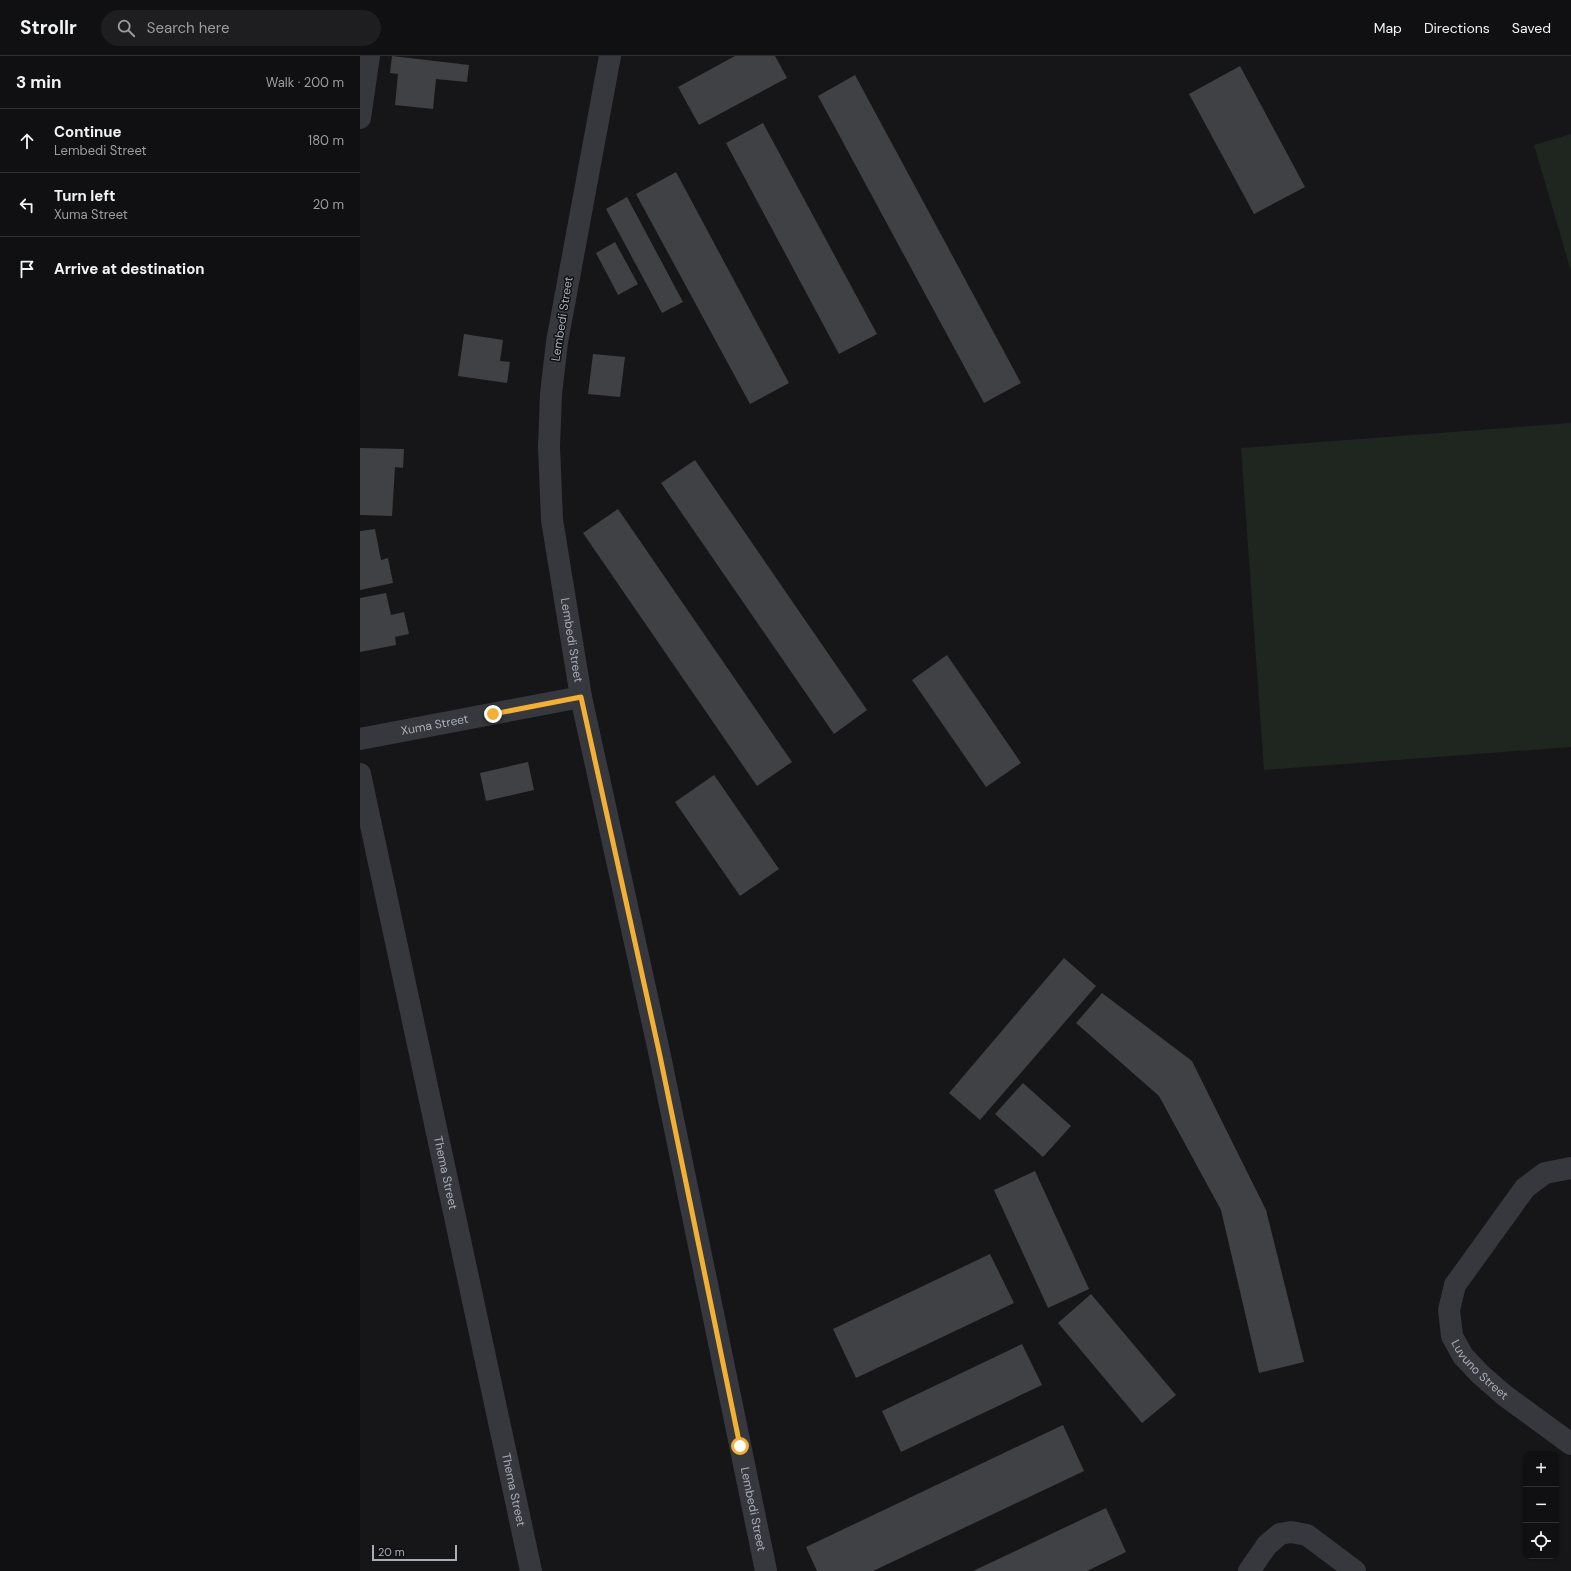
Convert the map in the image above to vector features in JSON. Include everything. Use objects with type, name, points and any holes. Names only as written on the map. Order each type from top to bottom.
[{"type":"street","points":[[360,118],[369,56]]},
{"type":"street","name":"Lembedi Street","points":[[610,56],[557,342],[551,394],[549,446],[552,520],[581,697],[660,1056],[766,1571]]},
{"type":"street","name":"Xuma Street","points":[[360,739],[581,697]]},
{"type":"street","name":"Thema Street","points":[[360,774],[531,1571]]},
{"type":"street","name":"Luvuno Street","points":[[1571,1168],[1545,1173],[1525,1188],[1455,1284],[1449,1310],[1452,1336],[1463,1356],[1480,1374],[1504,1395],[1571,1444]]},
{"type":"street","points":[[1249,1571],[1267,1545],[1280,1534],[1291,1532],[1307,1535],[1356,1571]]},
{"type":"shaded area","points":[[1571,134],[1571,271],[1534,145]]},
{"type":"shaded area","points":[[1571,423],[1571,747],[1264,770],[1241,448]]},
{"type":"building","points":[[392,56],[469,65],[467,82],[436,79],[433,109],[395,105],[398,74],[390,73]]},
{"type":"building","points":[[735,56],[775,56],[787,78],[699,125],[678,87]]},
{"type":"building","points":[[1240,66],[1305,187],[1254,214],[1189,94]]},
{"type":"building","points":[[855,75],[1021,383],[984,403],[818,96]]},
{"type":"building","points":[[763,123],[877,334],[839,354],[726,143]]},
{"type":"building","points":[[676,172],[789,383],[750,404],[636,194]]},
{"type":"building","points":[[627,197],[683,302],[662,313],[606,209]]},
{"type":"building","points":[[615,242],[638,284],[618,295],[596,253]]},
{"type":"building","points":[[464,334],[503,340],[500,361],[510,362],[507,383],[458,376]]},
{"type":"building","points":[[593,354],[625,357],[620,397],[588,394]]},
{"type":"building","points":[[360,448],[404,449],[403,468],[395,467],[392,516],[360,515]]},
{"type":"building","points":[[695,460],[867,710],[834,734],[661,483]]},
{"type":"building","points":[[618,509],[792,762],[757,786],[583,533]]},
{"type":"building","points":[[375,529],[381,560],[388,558],[393,583],[360,590],[360,531]]},
{"type":"building","points":[[386,593],[391,615],[404,612],[409,634],[395,637],[396,645],[360,652],[360,598]]},
{"type":"building","points":[[947,655],[1021,763],[986,787],[912,680]]},
{"type":"building","points":[[528,762],[534,790],[486,801],[480,773]]},
{"type":"building","points":[[714,775],[779,869],[740,896],[675,802]]},
{"type":"building","points":[[1064,958],[1096,986],[980,1120],[949,1093]]},
{"type":"building","points":[[1102,993],[1192,1061],[1266,1210],[1304,1362],[1259,1373],[1221,1210],[1159,1096],[1076,1023]]},
{"type":"building","points":[[1023,1083],[1071,1126],[1043,1157],[995,1114]]},
{"type":"building","points":[[1035,1171],[1089,1289],[1048,1308],[994,1190]]},
{"type":"building","points":[[990,1254],[1014,1303],[856,1378],[833,1329]]},
{"type":"building","points":[[1091,1294],[1176,1395],[1142,1423],[1058,1323]]},
{"type":"building","points":[[1022,1344],[1042,1385],[901,1452],[882,1411]]},
{"type":"building","points":[[1063,1425],[1084,1471],[873,1571],[817,1571],[806,1547]]},
{"type":"building","points":[[1106,1508],[1126,1552],[1087,1571],[973,1571]]},
{"type":"route","points":[[493,714],[581,697],[660,1056],[740,1446]]}]
